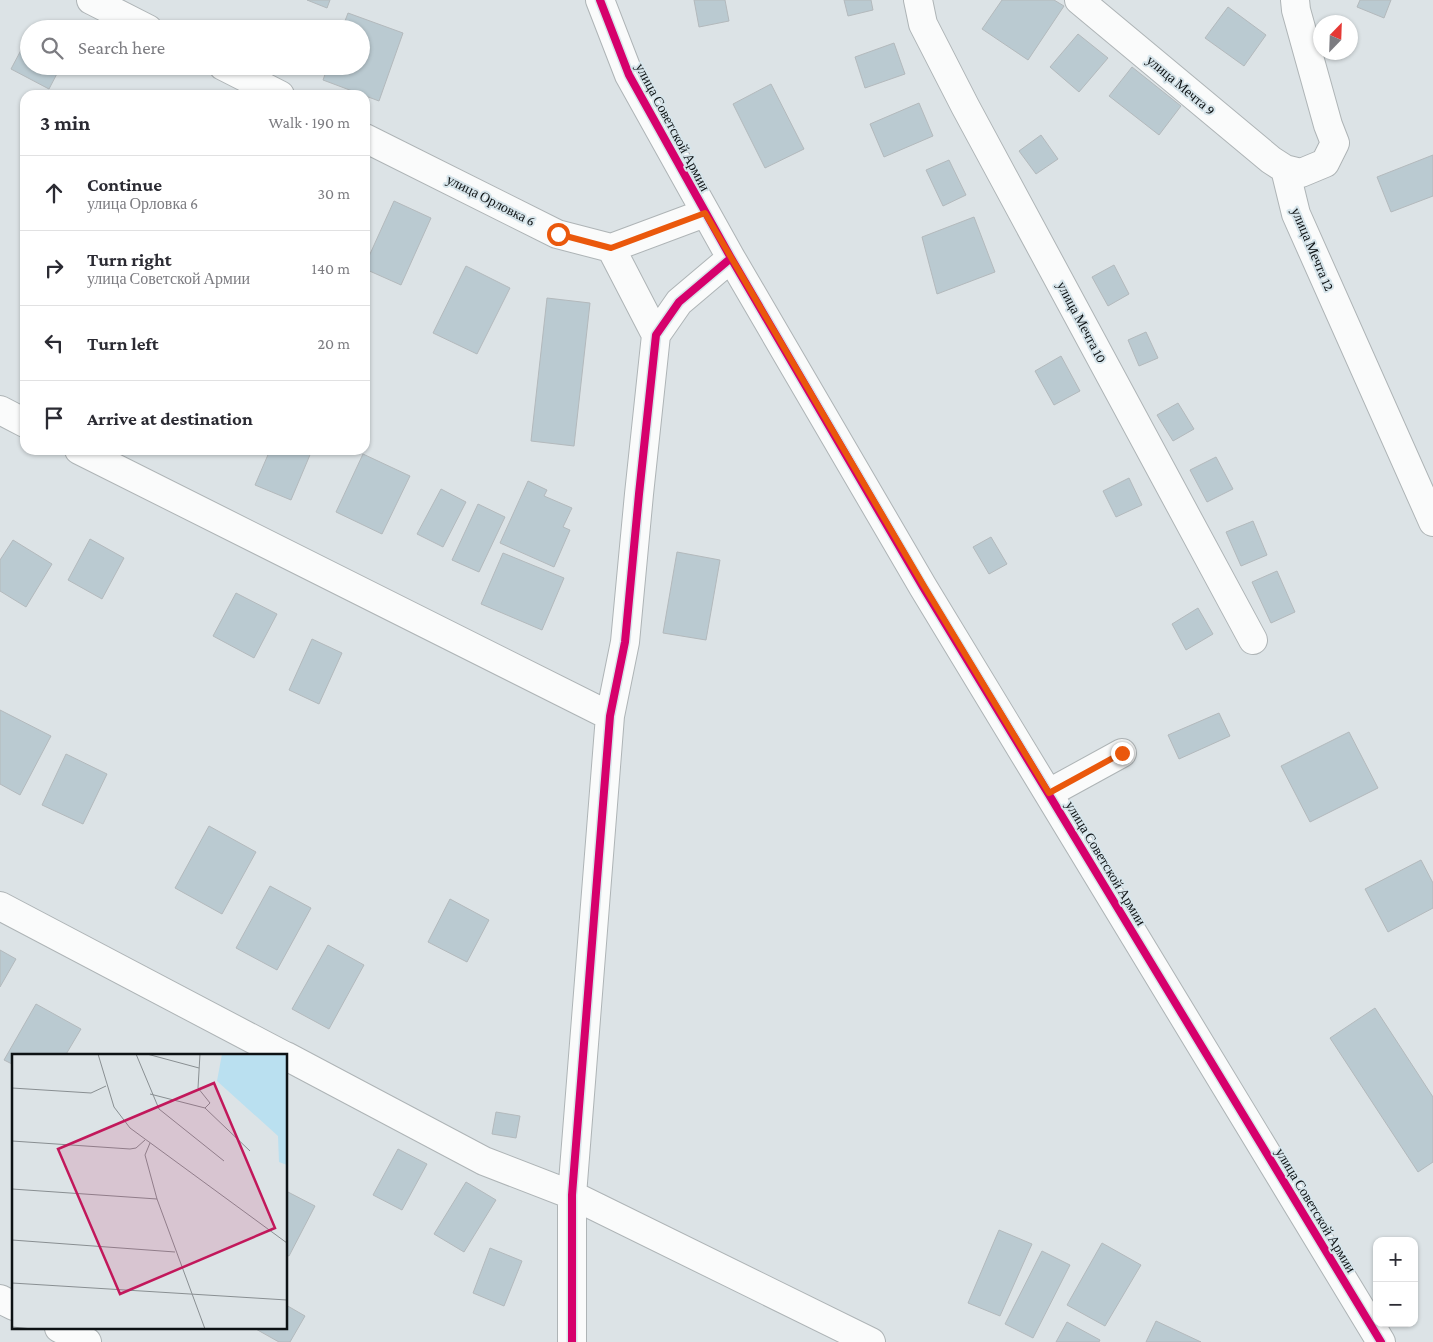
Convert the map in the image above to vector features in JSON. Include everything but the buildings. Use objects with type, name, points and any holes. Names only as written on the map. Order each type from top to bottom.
[{"type":"street","points":[[91,0],[130,20]]},
{"type":"street","name":"улица Советской Армии","points":[[600,0],[629,75],[731,258],[918,578],[1381,1342]]},
{"type":"street","name":"улица Мечта 10","points":[[918,0],[923,24],[965,106],[1253,640]]},
{"type":"street","name":"улица Мечта 9","points":[[1079,0],[1270,160],[1285,169]]},
{"type":"street","points":[[1285,169],[1302,173],[1325,164],[1336,143],[1328,125],[1296,10],[1295,0]]},
{"type":"street","points":[[241,75],[270,90]]},
{"type":"street","name":"улица Орловка 6","points":[[370,140],[558,234],[611,248]]},
{"type":"street","name":"улица Мечта 12","points":[[1285,169],[1296,214],[1433,522]]},
{"type":"street","points":[[656,335],[611,248],[705,213]]},
{"type":"street","points":[[572,1342],[572,1195],[610,716],[625,642],[656,335],[679,302],[731,258]]},
{"type":"street","points":[[0,410],[20,420]]},
{"type":"street","points":[[89,455],[610,716]]},
{"type":"street","points":[[1049,793],[1122,753]]},
{"type":"street","points":[[0,906],[282,1054]]},
{"type":"street","points":[[288,1057],[484,1161],[572,1195],[871,1342]]},
{"type":"street","points":[[0,1299],[12,1305]]},
{"type":"street","points":[[63,1330],[87,1342]]},
{"type":"cycle path","points":[[600,0],[629,75],[731,258],[923,587],[1381,1342]]},
{"type":"cycle path","points":[[572,1342],[572,1195],[610,716],[625,642],[656,335],[679,302],[731,258]]},
{"type":"route","points":[[558,234],[611,248],[705,213],[924,586],[1049,793],[1122,753]]}]
